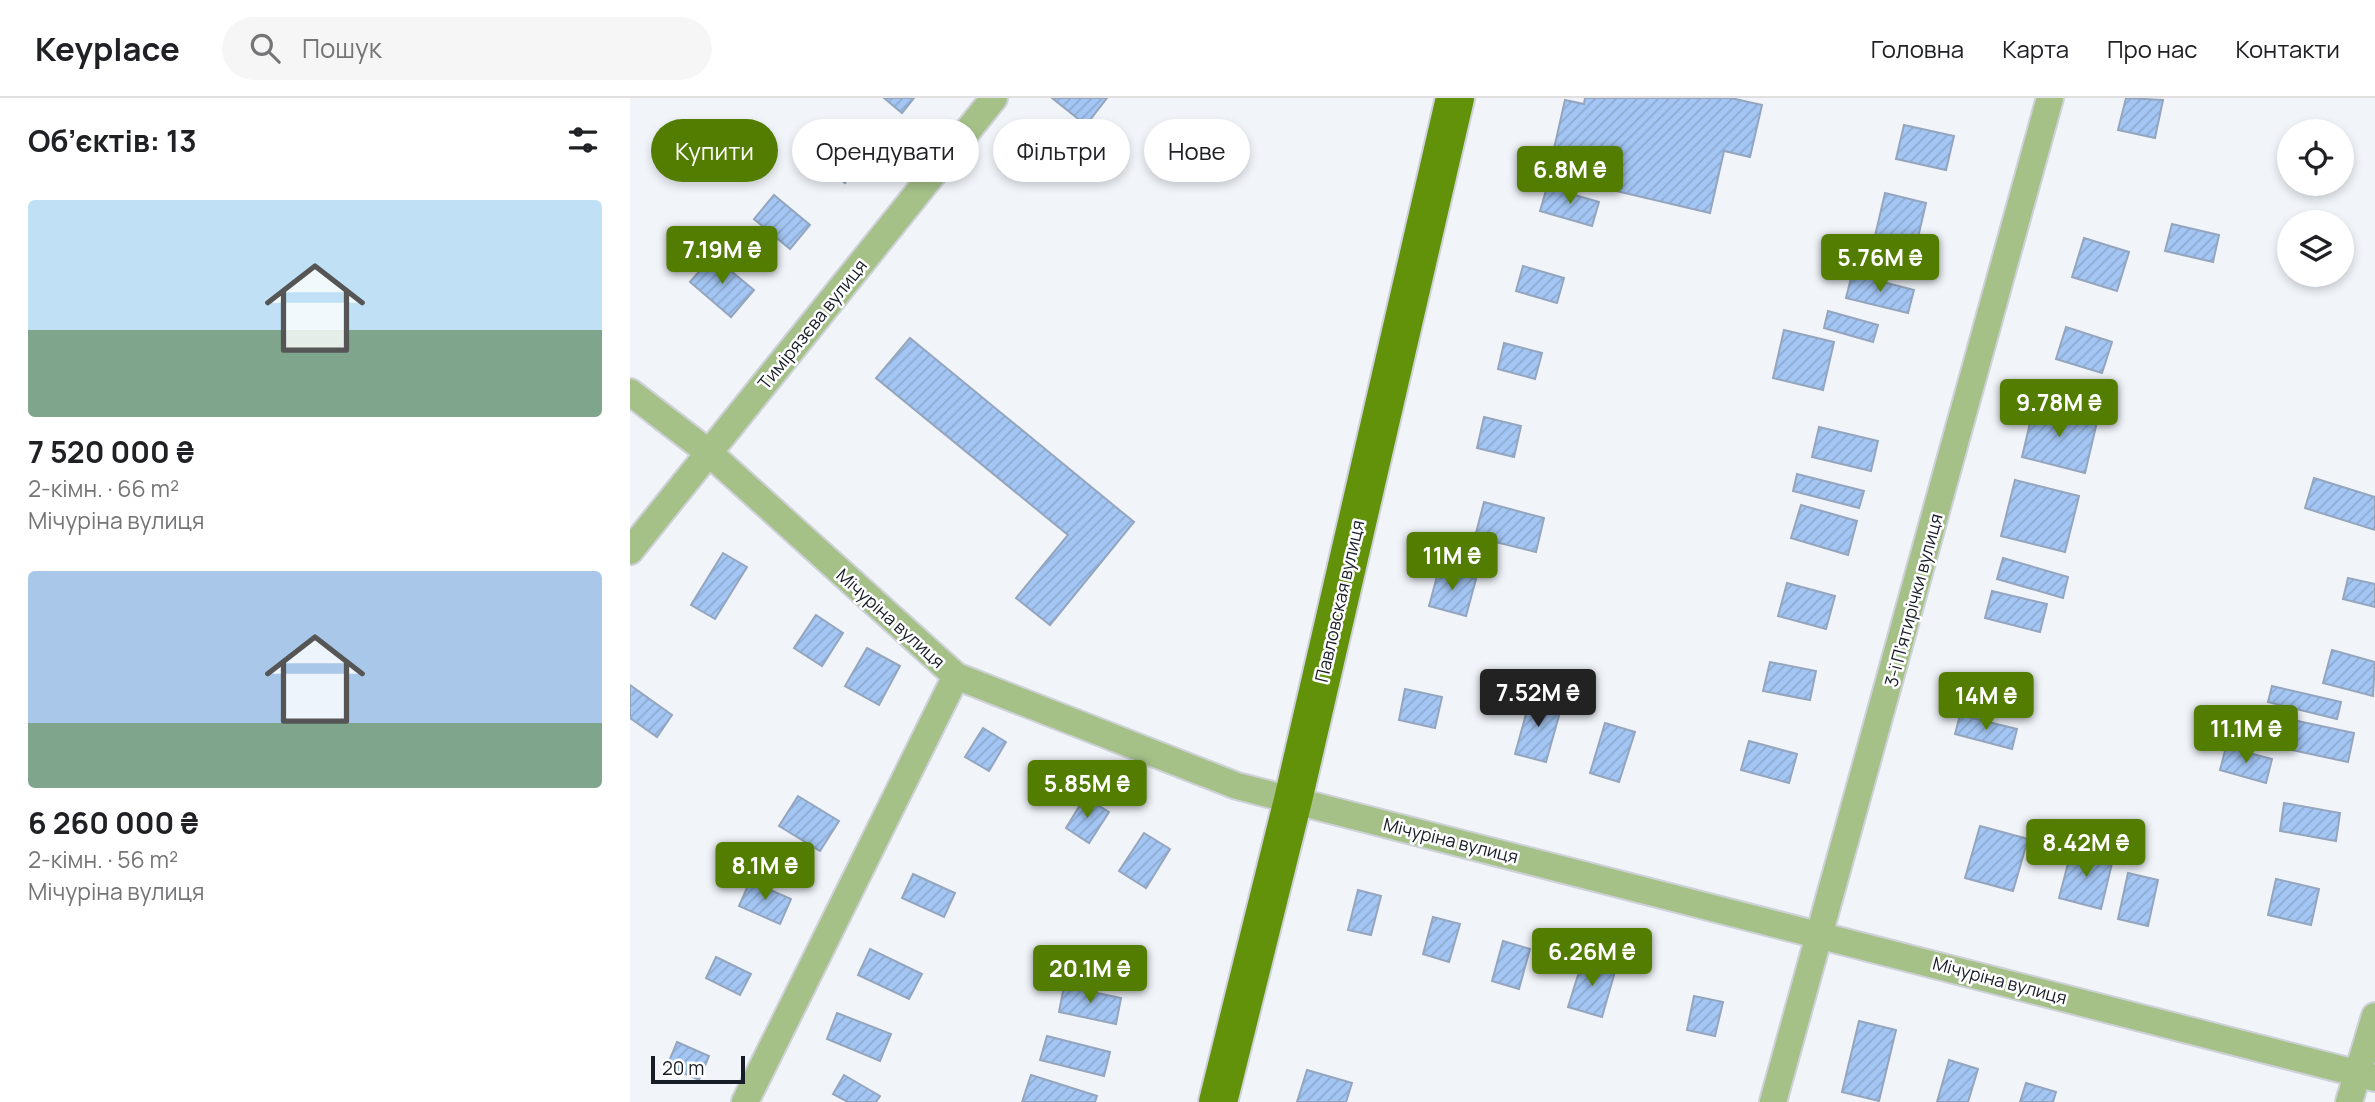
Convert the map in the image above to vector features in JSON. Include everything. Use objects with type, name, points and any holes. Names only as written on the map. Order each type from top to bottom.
[{"type":"main road","name":"Павловская вулиця","points":[[1218,1102],[1293,800],[1455,98]]},
{"type":"street","name":"Тимірязєва вулиця","points":[[630,551],[994,98]]},
{"type":"street","name":"3-ї П’ятирічки вулиця","points":[[1773,1102],[2050,98]]},
{"type":"street","name":"Мічуріна вулиця","points":[[630,392],[708,452],[956,676],[1237,786],[1821,933],[2367,1076]]},
{"type":"street","points":[[745,1102],[956,676]]},
{"type":"street","points":[[2349,1102],[2367,1076],[2375,1016]]},
{"type":"building","points":[[884,98],[914,98],[902,113]]},
{"type":"building","points":[[1052,98],[1107,98],[1091,119],[1078,119]]},
{"type":"building","points":[[1585,98],[1731,98],[1762,105],[1750,157],[1724,151],[1710,213],[1548,175],[1565,100],[1584,104]]},
{"type":"building","points":[[2126,98],[2163,100],[2155,138],[2118,130]]},
{"type":"building","points":[[1904,125],[1954,136],[1946,170],[1896,159]]},
{"type":"building","points":[[1547,187],[1599,202],[1592,226],[1540,211]]},
{"type":"building","points":[[1885,193],[1926,203],[1916,246],[1875,236]]},
{"type":"building","points":[[774,195],[810,225],[790,249],[754,219]]},
{"type":"building","points":[[2172,224],[2219,235],[2213,262],[2165,251]]},
{"type":"building","points":[[2084,238],[2129,252],[2117,291],[2072,277]]},
{"type":"building","points":[[713,256],[754,290],[731,317],[690,282]]},
{"type":"building","points":[[1523,266],[1564,278],[1557,303],[1516,291]]},
{"type":"building","points":[[1852,274],[1914,290],[1908,313],[1846,298]]},
{"type":"building","points":[[1828,311],[1878,325],[1873,342],[1824,328]]},
{"type":"building","points":[[2066,327],[2112,342],[2102,373],[2056,359]]},
{"type":"building","points":[[1784,330],[1834,342],[1823,390],[1773,378]]},
{"type":"building","points":[[910,338],[1134,522],[1050,625],[1016,598],[1068,535],[876,378]]},
{"type":"building","points":[[1504,343],[1542,353],[1535,379],[1498,369]]},
{"type":"building","points":[[2034,406],[2097,422],[2085,473],[2022,457]]},
{"type":"building","points":[[1484,417],[1521,426],[1514,457],[1477,448]]},
{"type":"building","points":[[1819,427],[1878,441],[1871,471],[1812,457]]},
{"type":"building","points":[[1797,474],[1864,491],[1859,508],[1793,491]]},
{"type":"building","points":[[2314,478],[2375,497],[2375,530],[2305,508]]},
{"type":"building","points":[[2015,480],[2079,496],[2065,552],[2001,536]]},
{"type":"building","points":[[1484,502],[1544,518],[1536,552],[1475,537]]},
{"type":"building","points":[[1801,505],[1857,521],[1848,555],[1791,538]]},
{"type":"building","points":[[723,553],[747,567],[715,619],[691,605]]},
{"type":"building","points":[[2003,558],[2068,577],[2063,598],[1997,579]]},
{"type":"building","points":[[1439,569],[1476,579],[1466,616],[1429,606]]},
{"type":"building","points":[[2348,578],[2375,584],[2375,607],[2343,599]]},
{"type":"building","points":[[1787,583],[1835,596],[1826,629],[1778,616]]},
{"type":"building","points":[[1992,591],[2047,604],[2040,632],[1985,618]]},
{"type":"building","points":[[816,615],[843,633],[822,666],[794,648]]},
{"type":"building","points":[[867,648],[900,666],[879,705],[845,686]]},
{"type":"building","points":[[2332,650],[2375,662],[2373,696],[2323,683]]},
{"type":"building","points":[[1770,662],[1816,671],[1810,700],[1763,691]]},
{"type":"building","points":[[1997,682],[2031,694],[2023,717],[1989,706]]},
{"type":"building","points":[[630,685],[672,715],[657,737],[630,718]]},
{"type":"building","points":[[2272,686],[2341,702],[2337,719],[2268,702]]},
{"type":"building","points":[[1405,689],[1442,697],[1435,728],[1399,720]]},
{"type":"building","points":[[1531,696],[1562,705],[1546,762],[1515,754]]},
{"type":"building","points":[[1960,715],[2017,729],[2012,749],[1955,734]]},
{"type":"building","points":[[2293,720],[2354,733],[2348,762],[2287,749]]},
{"type":"building","points":[[1605,723],[1635,732],[1619,782],[1590,773]]},
{"type":"building","points":[[983,728],[1006,742],[989,771],[965,757]]},
{"type":"building","points":[[1749,741],[1797,754],[1789,783],[1741,770]]},
{"type":"building","points":[[2226,747],[2272,759],[2266,783],[2220,770]]},
{"type":"building","points":[[798,796],[839,821],[820,851],[779,826]]},
{"type":"building","points":[[1085,797],[1109,812],[1089,843],[1066,828]]},
{"type":"building","points":[[2284,803],[2340,813],[2336,841],[2280,831]]},
{"type":"building","points":[[1980,826],[2028,839],[2013,891],[1965,878]]},
{"type":"building","points":[[1144,833],[1170,849],[1146,888],[1119,871]]},
{"type":"building","points":[[2072,848],[2113,859],[2101,909],[2059,898]]},
{"type":"building","points":[[2128,873],[2158,880],[2148,926],[2118,919]]},
{"type":"building","points":[[913,874],[955,893],[944,917],[902,898]]},
{"type":"building","points":[[2276,879],[2319,889],[2311,925],[2268,915]]},
{"type":"building","points":[[750,881],[791,899],[780,924],[739,906]]},
{"type":"building","points":[[1358,890],[1381,896],[1371,935],[1348,930]]},
{"type":"building","points":[[1433,917],[1460,924],[1449,962],[1423,954]]},
{"type":"building","points":[[1503,941],[1530,949],[1519,989],[1492,981]]},
{"type":"building","points":[[870,949],[922,974],[909,999],[858,975]]},
{"type":"building","points":[[716,957],[751,974],[740,995],[706,978]]},
{"type":"building","points":[[1583,959],[1616,968],[1602,1017],[1568,1007]]},
{"type":"building","points":[[1064,986],[1121,998],[1116,1024],[1059,1012]]},
{"type":"building","points":[[1694,996],[1723,1002],[1715,1036],[1687,1030]]},
{"type":"building","points":[[837,1013],[891,1034],[880,1061],[827,1039]]},
{"type":"building","points":[[1859,1021],[1896,1030],[1879,1101],[1842,1092]]},
{"type":"building","points":[[1047,1036],[1110,1052],[1104,1076],[1040,1060]]},
{"type":"building","points":[[677,1042],[709,1056],[699,1080],[667,1066]]},
{"type":"building","points":[[1949,1060],[1978,1069],[1968,1102],[1937,1102]]},
{"type":"building","points":[[1307,1070],[1352,1083],[1346,1102],[1297,1102]]},
{"type":"building","points":[[844,1075],[880,1096],[876,1102],[848,1102],[833,1094]]},
{"type":"building","points":[[1031,1075],[1097,1096],[1095,1102],[1022,1102]]},
{"type":"building","points":[[2026,1083],[2056,1092],[2053,1102],[2020,1102]]}]
